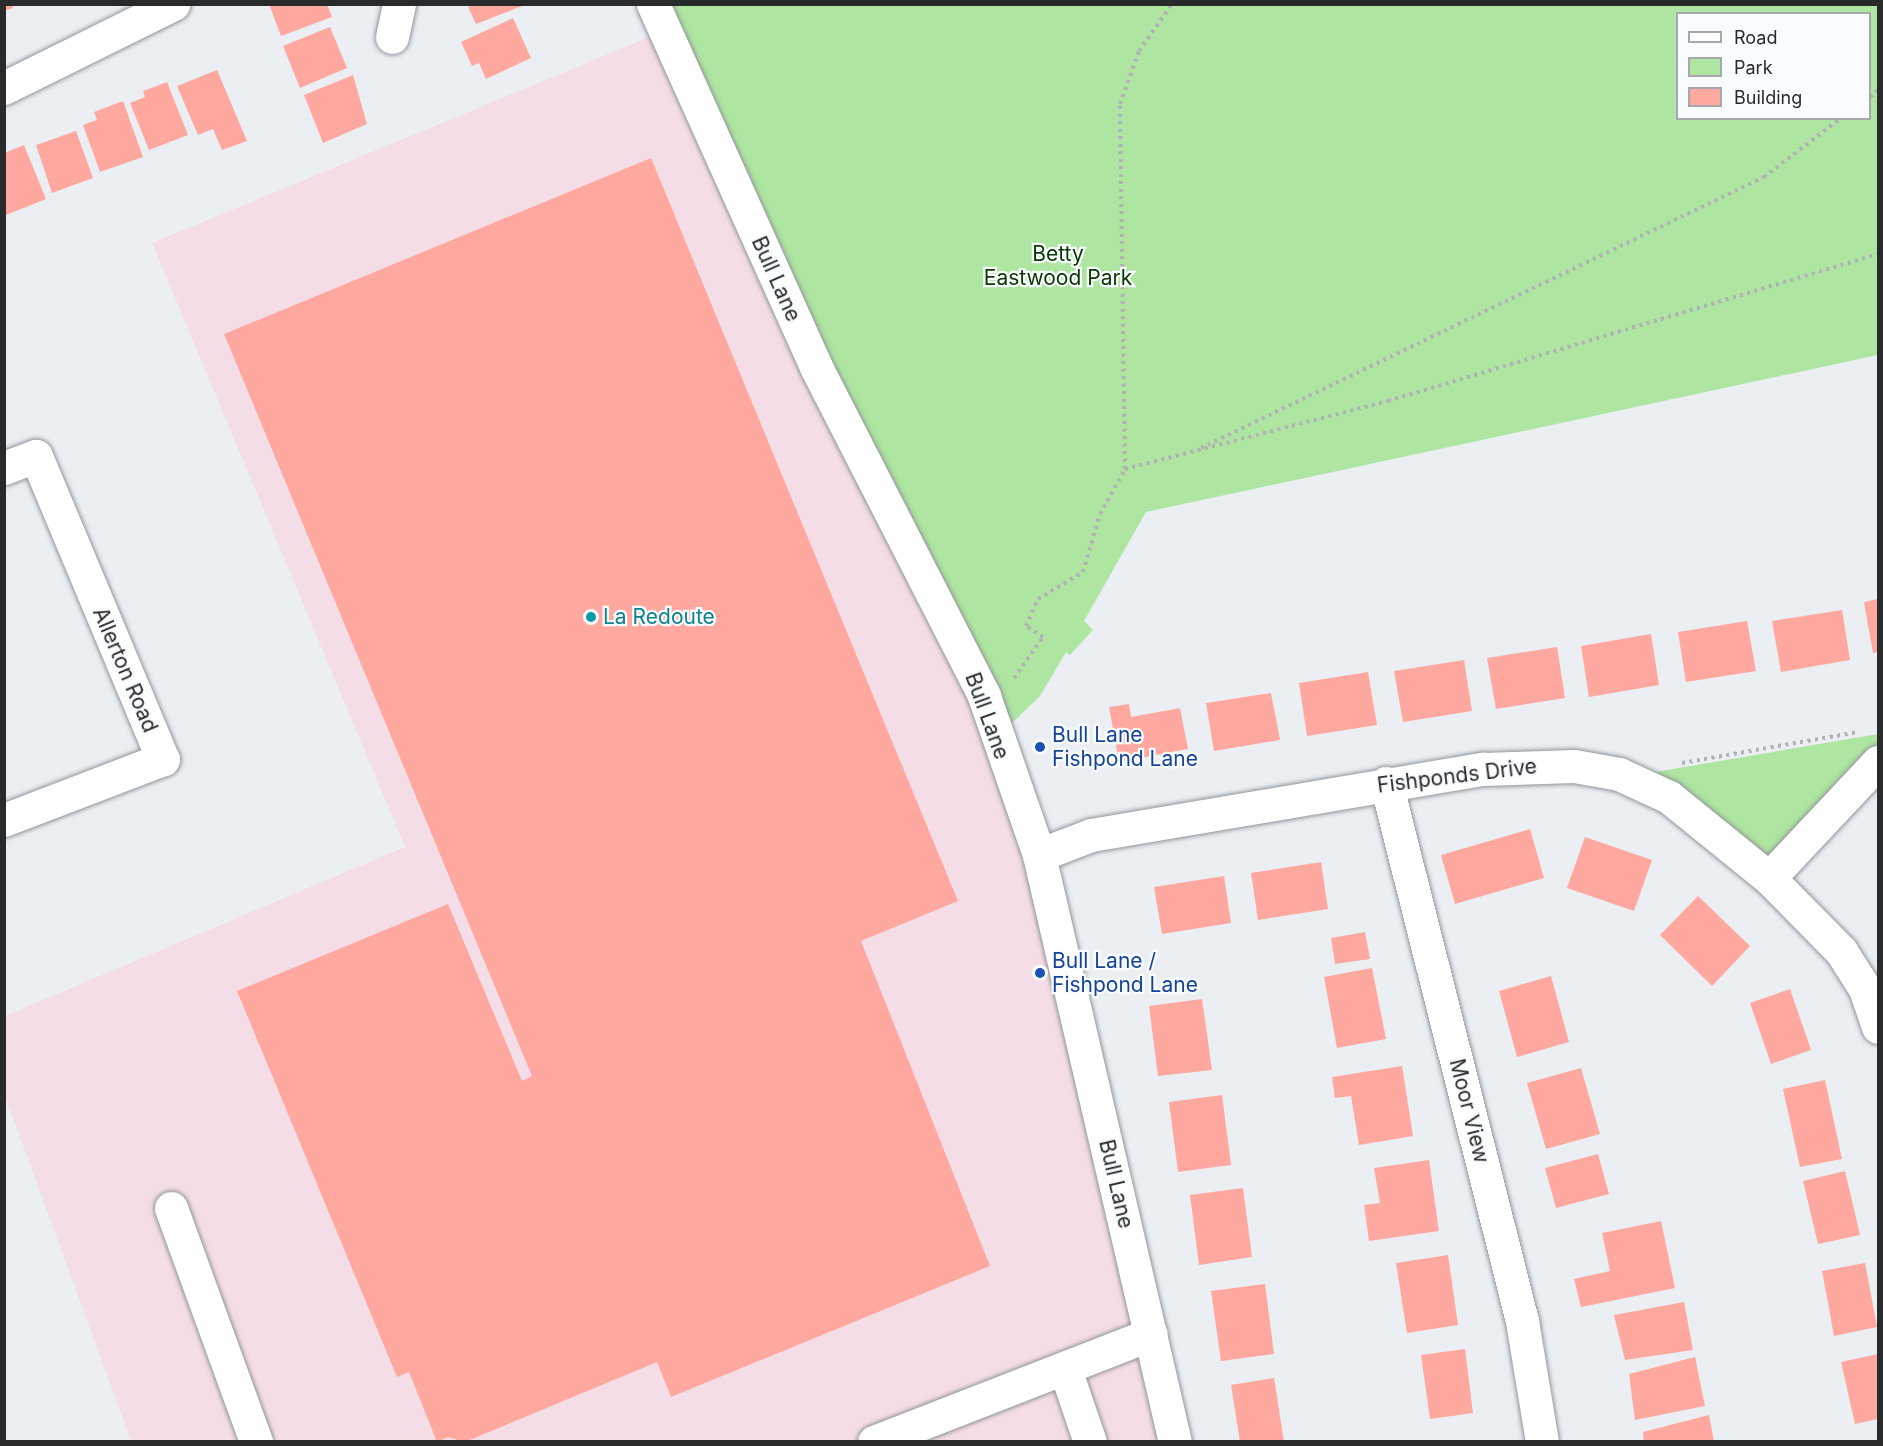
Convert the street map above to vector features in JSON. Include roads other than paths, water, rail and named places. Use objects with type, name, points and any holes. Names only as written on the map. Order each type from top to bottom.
[{"type":"street","points":[[4,88],[172,4]]},
{"type":"street","points":[[392,37],[399,4]]},
{"type":"street","name":"Bull Lane","points":[[653,4],[816,367],[984,696],[1039,855],[1175,1442]]},
{"type":"street","name":"Allerton Road","points":[[4,468],[36,456],[163,759],[4,820]]},
{"type":"street","points":[[1769,878],[1878,762]]},
{"type":"street","name":"Fishponds Drive","points":[[1039,855],[1091,835],[1386,783],[1527,765],[1619,774],[1669,797],[1769,878],[1840,951],[1865,989],[1878,1027]]},
{"type":"street","name":"Moor View","points":[[1386,783],[1522,1321],[1542,1442]]},
{"type":"street","points":[[171,1208],[256,1442]]},
{"type":"street","points":[[874,1442],[1151,1334]]},
{"type":"street","points":[[1065,1369],[1090,1442]]},
{"type":"place","name":"La Redoute","points":[[591,617]]},
{"type":"place","name":"Bull Lane Fishpond Lane","points":[[1040,747]]},
{"type":"place","name":"Bull Lane / Fishpond Lane","points":[[1040,973]]},
{"type":"park label","name":"Betty Eastwood Park","points":[[1058,266]]}]
